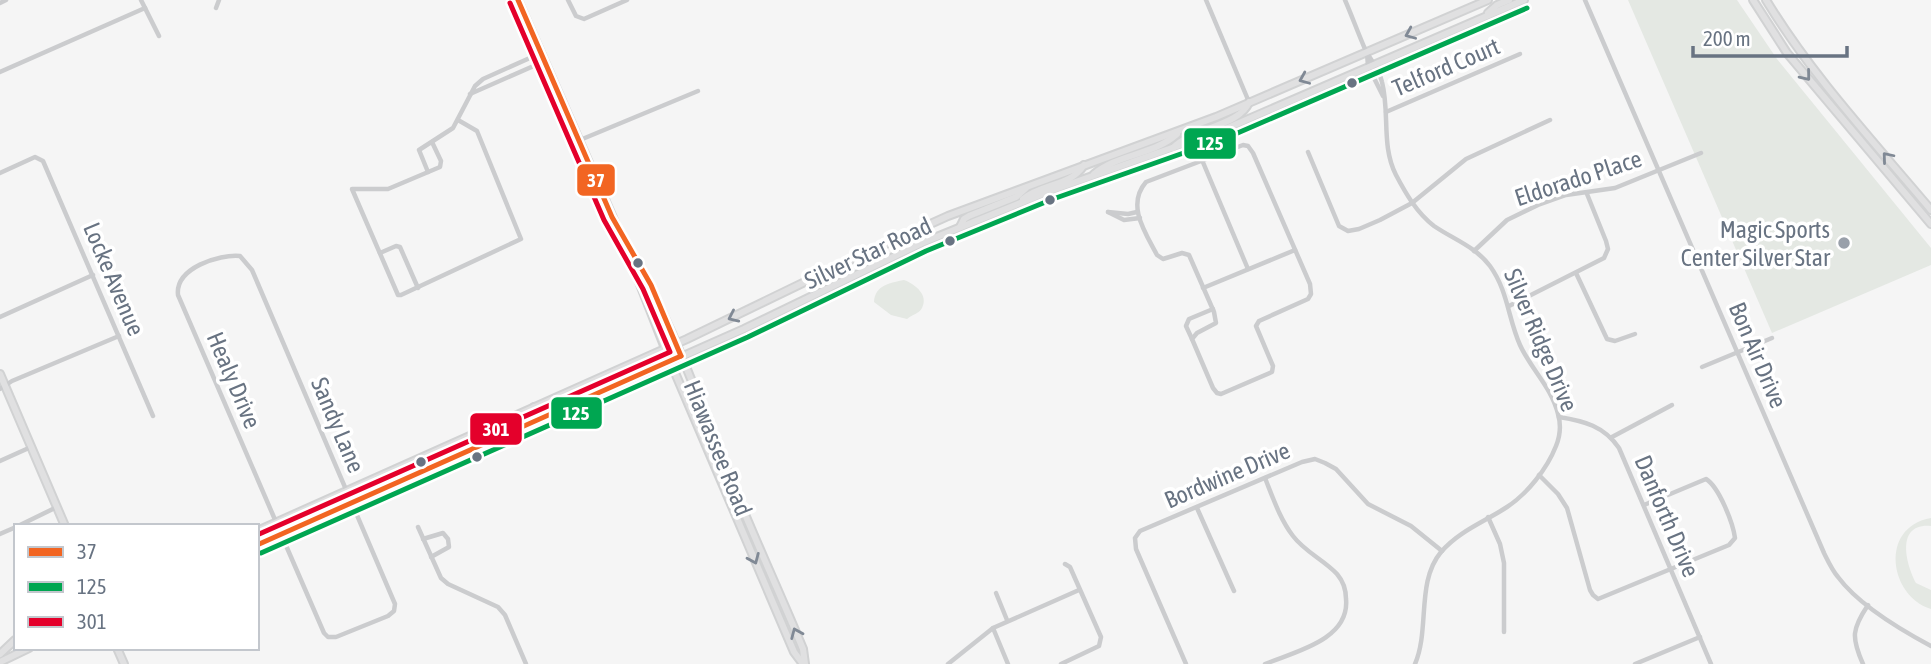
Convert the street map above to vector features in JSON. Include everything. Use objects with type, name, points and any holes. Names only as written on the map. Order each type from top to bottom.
[{"type":"main road","name":"Hiawassee Road","points":[[518,0],[621,236],[670,361],[794,652],[804,664]]},
{"type":"main road","name":"Silver Star Road","points":[[259,530],[676,344],[893,240],[1030,184],[1181,130],[1488,0]]},
{"type":"main road","points":[[1484,17],[1497,5],[1509,0]]},
{"type":"main road","name":"Silver Star Road","points":[[259,544],[744,329],[893,256],[960,227],[1016,204],[1223,130],[1524,0]]},
{"type":"main road","points":[[1753,0],[1787,53],[1931,224]]},
{"type":"main road","points":[[1766,0],[1790,38],[1931,209]]},
{"type":"main road","points":[[1172,149],[1182,139],[1243,114],[1249,102]]},
{"type":"main road","points":[[1089,178],[1103,167],[1167,143],[1181,130]]},
{"type":"main road","points":[[1016,204],[1031,193],[1074,177],[1084,165]]},
{"type":"main road","points":[[960,227],[964,219],[1016,197],[1030,184]]},
{"type":"main road","name":"Hiawassee Road","points":[[621,236],[651,287],[676,344],[803,649],[804,664]]},
{"type":"main road","points":[[0,374],[2,387],[64,524]]},
{"type":"main road","points":[[495,439],[500,430],[529,418],[534,407]]},
{"type":"main road","points":[[0,654],[14,641]]},
{"type":"main road","points":[[0,662],[25,650]]},
{"type":"street","points":[[0,3],[6,0]]},
{"type":"street","points":[[141,0],[159,36]]},
{"type":"street","points":[[216,8],[219,0]]},
{"type":"street","points":[[568,0],[576,16],[584,19],[627,0]]},
{"type":"street","points":[[1206,0],[1249,102]]},
{"type":"street","name":"Silver Ridge Drive","points":[[1345,0],[1372,64],[1374,82],[1385,100],[1388,151],[1395,173],[1412,203],[1436,227],[1474,251],[1489,265],[1510,306],[1513,327],[1521,347],[1559,416],[1556,445],[1539,475],[1507,507],[1462,533],[1442,551],[1433,564],[1428,578],[1422,638],[1415,664]]},
{"type":"street","name":"Bon Air Drive","points":[[1586,0],[1824,553],[1847,588],[1931,646]]},
{"type":"street","points":[[0,72],[145,8]]},
{"type":"street","points":[[428,172],[419,150],[449,132],[475,86],[484,79],[541,53]]},
{"type":"street","name":"Telford Court","points":[[1386,112],[1520,54]]},
{"type":"street","points":[[469,94],[545,61]]},
{"type":"street","points":[[579,141],[698,91]]},
{"type":"street","points":[[432,142],[441,164],[428,172],[388,189],[352,189],[398,295],[521,239],[477,131],[458,120]]},
{"type":"street","points":[[1308,152],[1339,226],[1348,231],[1370,225],[1412,203],[1466,159],[1550,120]]},
{"type":"street","points":[[1192,339],[1196,333],[1216,323],[1213,309],[1189,255],[1182,253],[1160,258],[1138,215],[1136,201],[1146,182],[1242,145],[1248,146],[1310,284],[1311,294],[1304,302],[1259,321],[1256,327],[1273,366],[1272,373],[1221,394],[1217,393],[1192,339],[1186,326],[1189,319],[1213,309]]},
{"type":"street","name":"Eldorado Place","points":[[1474,251],[1507,220],[1566,195],[1615,188],[1701,153]]},
{"type":"street","name":"Locke Avenue","points":[[0,173],[29,159],[39,158],[46,167],[153,416]]},
{"type":"street","points":[[1202,160],[1248,269]]},
{"type":"street","points":[[1905,194],[1913,187]]},
{"type":"street","points":[[1510,306],[1604,258],[1608,249],[1587,194]]},
{"type":"street","points":[[1108,212],[1128,215],[1138,215],[1124,220],[1108,212]]},
{"type":"street","points":[[379,253],[400,247],[418,288]]},
{"type":"street","points":[[1203,288],[1295,250]]},
{"type":"street","name":"Sandy Lane","points":[[206,263],[232,255],[240,256],[247,262],[347,490],[395,604],[394,611],[388,616],[328,638],[281,534]]},
{"type":"street","name":"Healy Drive","points":[[206,263],[187,273],[180,282],[178,295],[276,522]]},
{"type":"street","points":[[1576,273],[1607,339],[1615,341],[1635,334]]},
{"type":"street","points":[[0,317],[93,275]]},
{"type":"street","points":[[2,387],[119,336]]},
{"type":"street","points":[[1702,367],[1772,338]]},
{"type":"street","points":[[1612,437],[1672,405]]},
{"type":"street","name":"Danforth Drive","points":[[1559,416],[1584,421],[1612,437],[1644,505],[1711,664]]},
{"type":"street","points":[[0,461],[31,447]]},
{"type":"street","name":"Bordwine Drive","points":[[1186,664],[1136,548],[1135,538],[1140,531],[1302,462],[1315,459],[1336,469],[1368,504],[1411,526],[1442,551]]},
{"type":"street","points":[[1539,475],[1558,494],[1567,508],[1592,595],[1598,598],[1730,545],[1735,538],[1716,488],[1706,479],[1644,505]]},
{"type":"street","points":[[1265,478],[1283,522],[1294,538],[1309,554],[1337,574],[1342,583],[1347,607],[1336,631],[1265,664]]},
{"type":"street","points":[[21,524],[57,507]]},
{"type":"street","points":[[1197,508],[1234,591]]},
{"type":"street","points":[[1488,517],[1500,544],[1504,563],[1504,632]]},
{"type":"street","points":[[418,527],[441,578],[448,584],[498,607],[505,615],[526,664]]},
{"type":"street","points":[[424,539],[443,533],[448,538],[449,547],[431,557]]},
{"type":"street","points":[[1061,664],[1099,646],[1101,637],[1070,567],[1065,564]]},
{"type":"street","points":[[948,664],[1007,620],[1079,590]]},
{"type":"street","points":[[996,593],[1007,620]]},
{"type":"street","points":[[1863,664],[1854,636],[1856,623],[1868,605]]},
{"type":"street","points":[[993,628],[1008,664]]},
{"type":"street","points":[[1635,664],[1700,637]]},
{"type":"shaded area","points":[[1628,0],[1737,0],[1777,59],[1931,248],[1931,265],[1772,333]]},
{"type":"shaded area","points":[[904,280],[916,287],[924,299],[921,310],[907,319],[891,315],[874,302],[880,288]]},
{"type":"shaded area","points":[[1931,518],[1931,526],[1912,531],[1906,546],[1909,566],[1916,583],[1931,590],[1931,609],[1917,602],[1906,591],[1896,562],[1897,547],[1903,534],[1914,524]]},
{"type":"transit line","name":"37","points":[[518,0],[612,217],[651,285],[681,356]]},
{"type":"transit line","name":"301","points":[[259,534],[670,352],[643,289],[604,220],[510,3]]},
{"type":"transit line","name":"125","points":[[261,553],[748,337],[926,251],[1053,199],[1226,138],[1527,8]]},
{"type":"transit line","name":"37","points":[[259,544],[681,356]]},
{"type":"place","name":"Magic Sports Center Silver Star","points":[[1844,243]]}]
